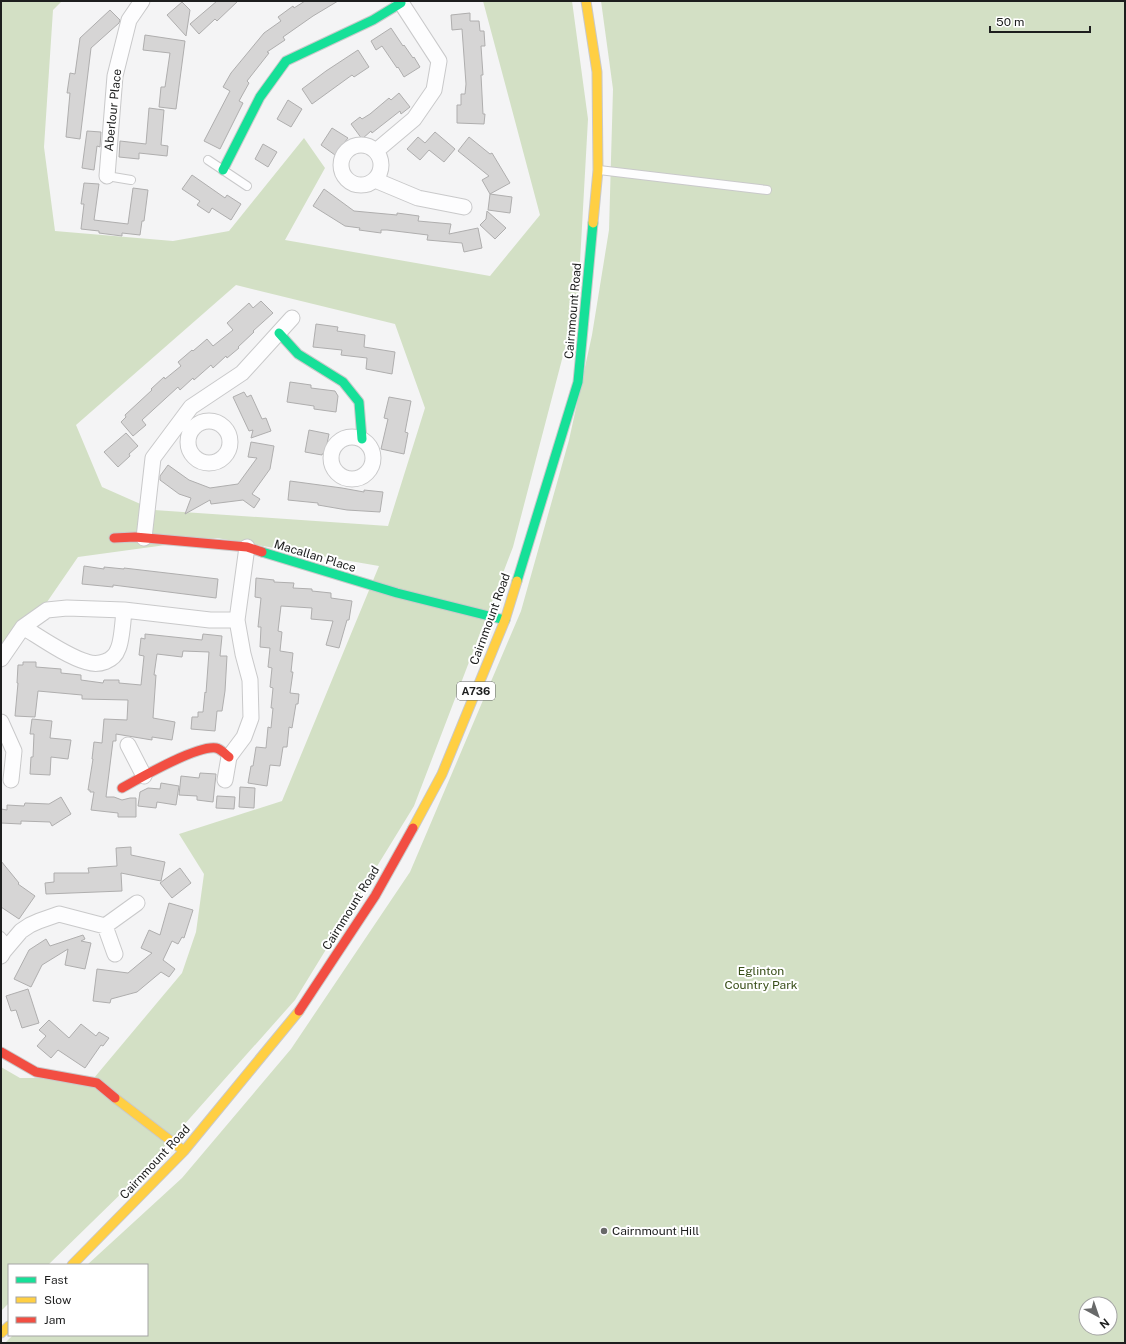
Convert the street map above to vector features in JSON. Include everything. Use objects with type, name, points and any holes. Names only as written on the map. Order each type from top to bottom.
[{"type":"main road","name":"Cairnmount Road","points":[[73,1264],[184,1151],[299,1012],[375,896],[442,774],[505,620],[578,382],[598,170],[598,72],[586,1]]},
{"type":"main road","points":[[223,170],[260,97],[286,61],[373,20],[401,2]]},
{"type":"main road","points":[[278,333],[298,354],[343,382],[359,402],[362,439]]},
{"type":"main road","name":"Macallan Place","points":[[114,538],[144,538],[247,547],[397,593],[505,620]]},
{"type":"main road","points":[[122,788],[167,764],[206,748],[216,748],[229,757]]},
{"type":"main road","points":[[1,1052],[36,1072],[97,1083],[184,1151]]},
{"type":"street","name":"Aberlour Place","points":[[107,176],[115,76],[129,20],[142,1]]},
{"type":"street","points":[[376,151],[414,119],[434,90],[439,61],[401,2]]},
{"type":"street","points":[[357,145],[371,147],[376,151],[382,164],[380,174],[375,180],[366,185],[359,186],[350,183],[345,178],[341,170],[341,163],[345,154],[357,145]]},
{"type":"street","points":[[375,180],[418,198],[464,208]]},
{"type":"street","points":[[144,538],[153,458],[191,407],[242,373],[292,318]]},
{"type":"street","points":[[191,407],[200,422]]},
{"type":"street","points":[[225,780],[229,757],[244,737],[251,718],[250,680],[243,654],[237,620],[247,547]]},
{"type":"street","points":[[1,659],[23,627],[47,610],[68,608],[124,610],[210,620],[237,620]]},
{"type":"street","points":[[23,627],[76,658],[89,663],[106,662],[113,657],[118,649],[124,610]]},
{"type":"street","points":[[1,722],[14,751],[11,780]]},
{"type":"street","points":[[128,745],[144,776]]},
{"type":"street","points":[[106,926],[137,903]]},
{"type":"street","points":[[4,946],[30,925],[59,914],[106,926]]},
{"type":"street","points":[[106,926],[115,954]]},
{"type":"lane","points":[[208,160],[247,186]]},
{"type":"lane","points":[[598,170],[768,190]]},
{"type":"lane","points":[[107,176],[131,180]]},
{"type":"green space","points":[[1,1],[62,1],[53,10],[44,147],[55,231],[173,241],[229,231],[304,138],[325,168],[285,240],[490,276],[540,215],[483,1],[572,1],[588,119],[578,298],[513,547],[414,806],[295,1000],[135,1180],[49,1264],[8,1264],[8,1304],[1,1311],[1,1067],[20,1078],[94,1078],[182,973],[196,932],[204,874],[179,834],[282,801],[379,566],[217,538],[78,557],[16,647],[1,656]],"holes":[[[236,285],[395,324],[425,408],[388,526],[154,510],[102,487],[76,425]]]},
{"type":"green space","name":"Eglinton Country Park","points":[[601,1],[1125,1],[1125,1343],[5,1343],[12,1336],[148,1336],[148,1264],[88,1264],[182,1178],[291,1049],[410,872],[521,611],[569,440],[592,335],[609,230],[613,89]]},
{"type":"building","points":[[217,1],[238,1],[217,21],[215,19],[199,34],[190,24]]},
{"type":"building","points":[[305,1],[338,1],[283,37],[285,40],[267,52],[269,53],[247,81],[249,83],[239,101],[243,103],[220,149],[204,141],[230,91],[223,87],[231,73],[264,33],[281,21],[278,17],[293,6],[294,8]]},
{"type":"building","points":[[182,2],[190,10],[186,36],[167,15]]},
{"type":"building","points":[[110,10],[120,20],[119,23],[91,48],[80,139],[66,137],[70,93],[67,93],[70,73],[75,74],[80,38]]},
{"type":"building","points":[[470,13],[470,21],[479,21],[480,31],[484,31],[485,46],[481,46],[483,75],[481,75],[483,114],[485,114],[484,124],[457,123],[457,105],[461,105],[461,94],[465,94],[466,84],[462,29],[452,30],[451,15]]},
{"type":"building","points":[[391,28],[420,67],[404,77],[382,46],[376,50],[371,41]]},
{"type":"building","points":[[145,35],[185,41],[176,109],[159,107],[161,87],[165,87],[170,53],[143,50]]},
{"type":"building","points":[[358,50],[369,67],[354,77],[352,75],[312,104],[302,89]]},
{"type":"building","points":[[399,93],[410,107],[401,114],[400,111],[362,139],[351,124],[360,117],[362,119],[370,114],[389,98],[391,100]]},
{"type":"building","points":[[288,100],[302,109],[291,127],[277,119]]},
{"type":"building","points":[[149,108],[164,110],[161,145],[168,146],[167,156],[139,153],[139,159],[119,157],[120,141],[146,144]]},
{"type":"building","points":[[332,128],[348,138],[335,155],[321,145]]},
{"type":"building","points":[[87,131],[101,132],[100,147],[97,146],[94,170],[82,168]]},
{"type":"building","points":[[435,132],[455,149],[444,162],[429,150],[420,160],[407,149],[418,137],[425,143]]},
{"type":"building","points":[[469,137],[490,154],[492,153],[510,183],[490,194],[482,180],[489,176],[458,151]]},
{"type":"building","points":[[263,144],[277,152],[268,167],[255,159]]},
{"type":"building","points":[[192,175],[225,198],[227,195],[241,204],[231,220],[212,208],[209,213],[197,205],[200,201],[182,189]]},
{"type":"building","points":[[84,183],[99,184],[94,220],[128,224],[133,188],[148,190],[144,221],[142,221],[140,235],[122,233],[122,236],[81,229],[84,204],[81,204]]},
{"type":"building","points":[[324,189],[354,211],[397,215],[397,213],[419,216],[418,221],[451,224],[449,234],[478,228],[482,248],[464,252],[462,243],[427,240],[428,235],[387,230],[381,230],[381,233],[359,230],[360,228],[345,226],[313,206]]},
{"type":"building","points":[[490,194],[512,197],[510,213],[488,210]]},
{"type":"building","points":[[487,211],[506,228],[495,239],[480,225],[486,219]]},
{"type":"building","points":[[261,301],[273,313],[253,331],[254,332],[238,347],[239,348],[227,358],[226,356],[213,368],[211,365],[180,390],[178,387],[142,420],[146,425],[133,436],[121,422],[126,417],[125,415],[164,377],[165,379],[181,366],[178,362],[192,350],[193,351],[207,339],[213,346],[233,330],[227,323],[249,303],[253,308]]},
{"type":"building","points":[[316,324],[338,327],[337,331],[365,335],[364,347],[395,352],[392,374],[366,369],[367,358],[341,355],[342,350],[313,347]]},
{"type":"building","points":[[290,382],[311,385],[311,388],[335,391],[338,396],[336,412],[314,409],[314,406],[287,402]]},
{"type":"building","points":[[244,392],[247,397],[251,395],[262,419],[266,418],[271,431],[251,438],[253,430],[249,431],[233,397]]},
{"type":"building","points":[[389,397],[411,401],[405,432],[408,433],[404,454],[381,449],[388,419],[384,418]]},
{"type":"building","points":[[309,430],[329,434],[325,454],[322,455],[305,452]]},
{"type":"building","points":[[126,433],[138,446],[118,467],[104,452]]},
{"type":"building","points":[[251,442],[274,446],[270,469],[252,494],[260,499],[254,508],[243,500],[211,504],[210,500],[185,514],[191,498],[179,494],[160,480],[160,476],[168,465],[189,480],[210,488],[238,484],[257,458],[248,457]]},
{"type":"building","points":[[290,481],[364,492],[364,490],[383,492],[380,512],[347,510],[318,505],[318,503],[288,500]]},
{"type":"building","points":[[84,566],[104,569],[104,567],[124,568],[218,579],[216,598],[113,585],[113,587],[82,584]]},
{"type":"building","points":[[256,578],[274,580],[274,582],[294,583],[293,588],[312,589],[312,591],[331,593],[331,598],[352,601],[349,620],[347,620],[339,648],[326,645],[333,621],[311,619],[312,608],[281,606],[278,631],[282,632],[280,651],[293,653],[291,672],[293,672],[290,693],[299,694],[292,728],[289,727],[287,747],[283,747],[280,766],[270,765],[267,786],[248,783],[256,747],[266,748],[268,727],[271,728],[273,708],[271,708],[273,688],[270,687],[272,668],[268,667],[270,648],[260,647],[261,627],[258,627],[261,598],[255,597]]},
{"type":"building","points":[[145,634],[202,640],[203,634],[222,636],[220,656],[227,656],[225,691],[222,711],[217,711],[215,731],[191,729],[192,717],[198,717],[198,712],[203,712],[209,652],[183,651],[182,657],[157,654],[154,675],[156,675],[153,718],[175,722],[172,740],[152,737],[152,740],[116,734],[116,741],[113,741],[106,797],[114,797],[122,800],[136,798],[136,817],[118,817],[118,813],[91,810],[94,792],[90,792],[90,790],[88,790],[94,742],[102,743],[104,719],[127,720],[128,700],[82,699],[82,695],[38,691],[35,717],[15,716],[18,665],[23,665],[23,662],[36,662],[36,667],[61,669],[61,673],[81,675],[81,680],[103,683],[104,680],[119,680],[119,683],[141,685],[144,656],[139,655],[141,638],[145,639]]},
{"type":"building","points":[[32,719],[52,721],[50,738],[71,740],[68,759],[51,757],[50,775],[30,774],[31,757],[33,757],[34,734],[30,734]]},
{"type":"building","points":[[200,773],[216,774],[213,802],[197,800],[197,796],[179,795],[181,776],[199,778]]},
{"type":"building","points":[[161,783],[179,786],[176,805],[157,802],[156,808],[138,806],[140,792],[148,788],[160,789]]},
{"type":"building","points":[[240,787],[255,788],[254,808],[239,807]]},
{"type":"building","points":[[217,796],[235,797],[234,809],[216,808]]},
{"type":"building","points":[[61,797],[71,814],[52,826],[50,822],[21,821],[21,824],[1,823],[1,809],[7,810],[7,805],[24,806],[25,803],[49,804]]},
{"type":"building","points":[[131,847],[131,855],[165,862],[161,881],[121,873],[122,891],[46,894],[45,883],[54,882],[54,873],[89,873],[88,868],[117,866],[116,848]]},
{"type":"building","points":[[1,861],[19,883],[18,884],[35,896],[19,919],[1,907]]},
{"type":"building","points":[[180,868],[191,883],[172,898],[160,883]]},
{"type":"building","points":[[169,903],[193,910],[184,938],[182,937],[178,944],[172,941],[163,960],[175,969],[169,977],[161,972],[137,992],[111,999],[110,1003],[93,1001],[97,969],[128,973],[152,953],[141,948],[149,930],[160,935]]},
{"type":"building","points":[[83,935],[85,939],[81,941],[91,943],[85,969],[65,965],[68,949],[42,965],[31,987],[14,979],[29,950],[46,939],[50,946]]},
{"type":"building","points":[[28,989],[39,1023],[22,1028],[16,1010],[11,1011],[6,996]]},
{"type":"building","points":[[49,1020],[69,1038],[81,1024],[96,1036],[99,1032],[109,1038],[103,1046],[101,1045],[85,1068],[58,1050],[51,1058],[37,1046],[46,1036],[39,1030]]},
{"type":"traffic: fast","points":[[223,170],[260,97],[286,61],[373,20],[401,3]]},
{"type":"traffic: fast","points":[[517,581],[578,382],[593,223]]},
{"type":"traffic: fast","points":[[279,333],[298,354],[343,382],[359,402],[362,439]]},
{"type":"traffic: fast","points":[[262,552],[397,593],[505,620]]},
{"type":"traffic: slow","points":[[586,1],[597,72],[598,170],[593,223]]},
{"type":"traffic: slow","points":[[413,828],[442,774],[505,620],[517,581]]},
{"type":"traffic: slow","points":[[73,1264],[184,1151],[299,1011]]},
{"type":"traffic: slow","points":[[115,1098],[184,1151]]},
{"type":"traffic: slow","points":[[1,1333],[8,1327]]},
{"type":"traffic: jam","points":[[114,538],[135,537],[247,547],[262,552]]},
{"type":"traffic: jam","points":[[122,788],[169,763],[207,748],[216,748],[221,750],[229,757]]},
{"type":"traffic: jam","points":[[299,1011],[375,896],[413,828]]},
{"type":"traffic: jam","points":[[1,1052],[36,1072],[97,1083],[115,1098]]},
{"type":"place","name":"Cairnmount Hill","points":[[604,1231]]}]
